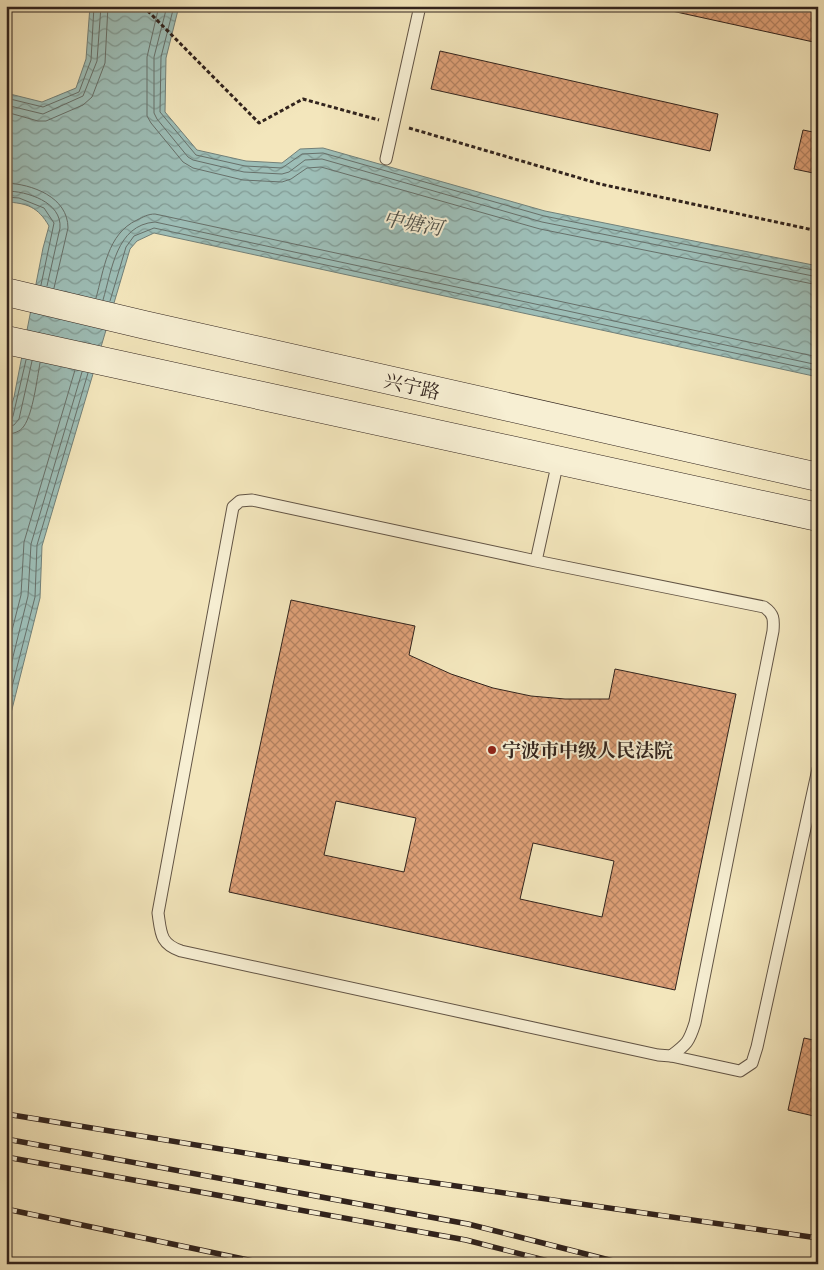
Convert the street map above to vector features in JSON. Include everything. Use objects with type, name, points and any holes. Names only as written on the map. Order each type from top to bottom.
[{"type":"main road","name":"兴宁路","points":[[10,292],[145,325],[818,478]]},
{"type":"main road","points":[[6,340],[818,518]]},
{"type":"lane","points":[[386,159],[420,6]]},
{"type":"lane","points":[[536,560],[558,461]]},
{"type":"lane","points":[[671,1056],[690,1040],[695,1023],[773,631],[774,619],[771,612],[764,607],[252,500],[240,501],[233,508],[158,913],[165,942],[172,948],[658,1055],[671,1056],[740,1071],[752,1063],[757,1047],[818,769]]},
{"type":"path","points":[[143,6],[259,122],[303,99],[600,184],[818,231]]},
{"type":"water","name":"中塘河","points":[[90,6],[179,6],[166,58],[165,112],[197,150],[246,161],[282,163],[300,149],[323,148],[545,211],[818,266],[818,377],[154,233],[137,241],[130,249],[42,546],[40,598],[6,733],[6,423],[14,397],[49,226],[41,214],[31,207],[6,202],[6,93],[42,102],[76,88],[86,59]]},
{"type":"building","points":[[649,6],[818,6],[818,43]]},
{"type":"building","points":[[440,51],[718,114],[710,151],[431,89]]},
{"type":"building","points":[[803,130],[818,133],[818,174],[794,169]]},
{"type":"building","name":"宁波市中级人民法院","points":[[291,600],[415,626],[409,655],[451,674],[493,688],[531,696],[565,699],[609,699],[615,669],[736,694],[675,990],[229,892]],"holes":[[[336,801],[416,818],[404,872],[324,855]],[[533,843],[614,861],[602,917],[520,899]]]},
{"type":"building","points":[[804,1038],[818,1041],[818,1117],[788,1110]]},
{"type":"railway","points":[[6,1114],[380,1175],[818,1238]]},
{"type":"railway","points":[[6,1139],[468,1224],[625,1264]]},
{"type":"railway","points":[[6,1157],[466,1240],[560,1264]]},
{"type":"railway","points":[[6,1209],[267,1264]]},
{"type":"place","name":"宁波市中级人民法院","points":[[492,750]]}]
